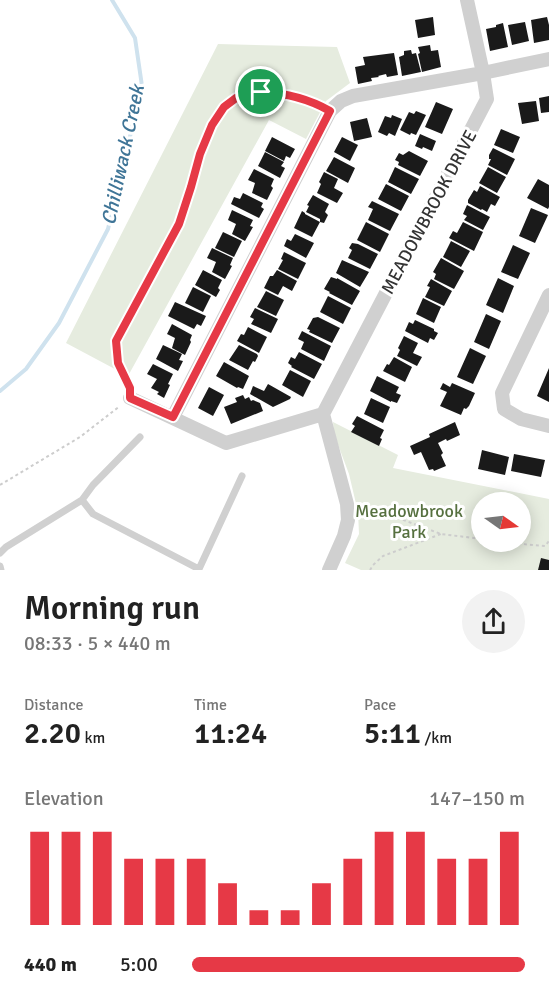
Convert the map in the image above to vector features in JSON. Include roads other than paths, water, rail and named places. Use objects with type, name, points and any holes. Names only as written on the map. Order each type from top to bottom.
[{"type":"street","name":"MEADOWBROOK DRIVE","points":[[323,414],[487,99],[467,0]]},
{"type":"street","points":[[173,417],[330,111],[341,101],[353,96],[549,59]]},
{"type":"street","points":[[549,295],[502,393],[504,409],[521,419],[549,426]]},
{"type":"street","points":[[130,398],[226,443],[323,414],[347,504],[348,520],[344,536],[328,570]]},
{"type":"lane","points":[[0,553],[6,546],[82,500],[93,485],[140,437]]},
{"type":"lane","points":[[82,500],[93,514],[199,570],[242,476]]},
{"type":"waterway","name":"Chilliwack Creek","points":[[0,391],[26,369],[59,323],[108,229],[142,86],[135,38],[112,0]]},
{"type":"park label","name":"Meadowbrook Park","points":[[409,521]]}]
